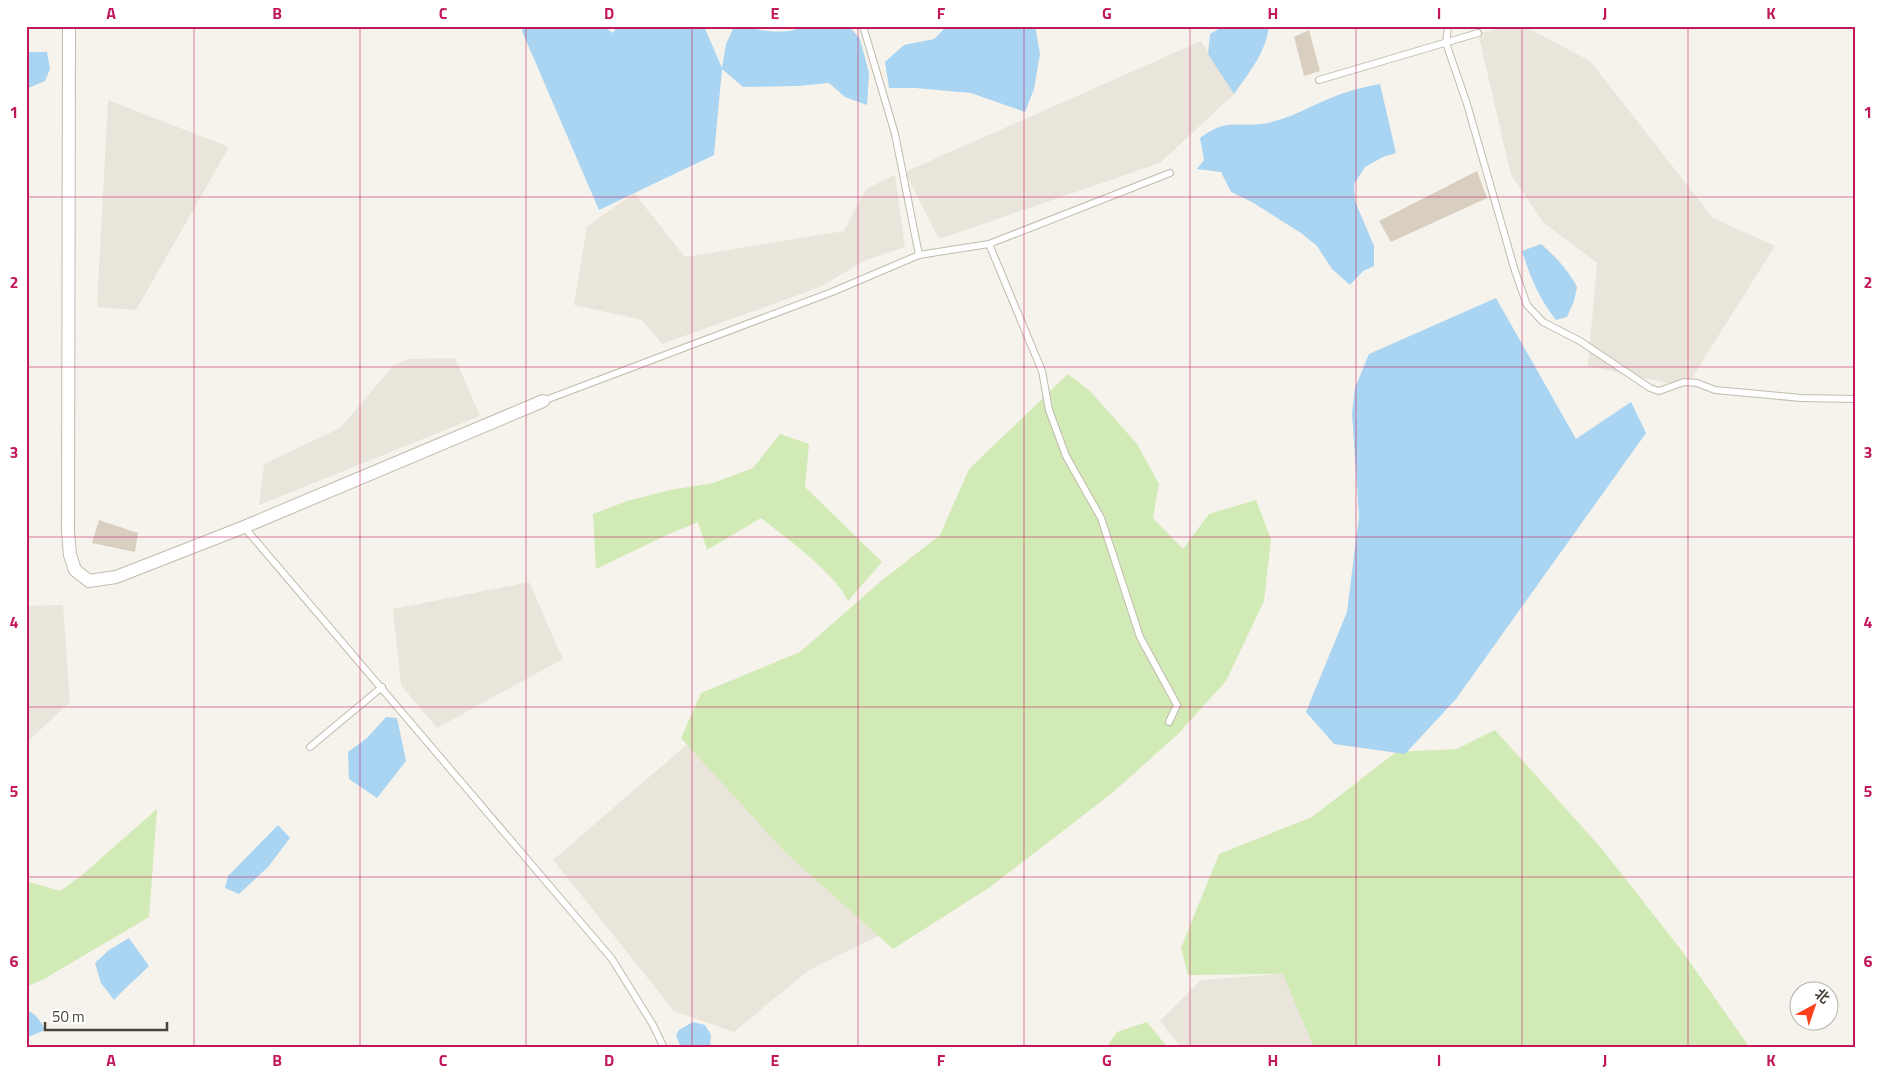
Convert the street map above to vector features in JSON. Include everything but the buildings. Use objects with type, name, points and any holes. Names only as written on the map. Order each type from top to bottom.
[{"type":"street","points":[[69,26],[68,531],[70,555],[75,570],[89,580],[116,577],[244,526],[543,401]]},
{"type":"lane","points":[[863,26],[896,134],[919,255]]},
{"type":"lane","points":[[1448,26],[1446,42],[1467,104],[1515,271],[1527,305],[1543,322],[1580,341],[1650,388],[1660,392],[1684,382],[1697,383],[1715,390],[1801,398],[1856,399]]},
{"type":"lane","points":[[1319,80],[1478,33]]},
{"type":"lane","points":[[543,401],[832,292],[919,255],[989,244],[1170,173]]},
{"type":"lane","points":[[989,244],[1042,371],[1049,410],[1066,456],[1101,518],[1140,637],[1177,705],[1169,722]]},
{"type":"lane","points":[[244,526],[612,959],[653,1025],[664,1048]]},
{"type":"lane","points":[[310,747],[382,687]]},
{"type":"shaded area","points":[[1524,26],[1590,61],[1713,218],[1775,246],[1686,387],[1588,366],[1597,263],[1544,223],[1511,175],[1478,33]]},
{"type":"shaded area","points":[[1201,41],[1234,94],[1160,163],[939,239],[905,172]]},
{"type":"shaded area","points":[[108,100],[229,147],[136,310],[97,307]]},
{"type":"shaded area","points":[[895,175],[905,247],[866,260],[820,287],[662,344],[642,320],[574,305],[587,227],[634,193],[685,257],[844,231],[866,189]]},
{"type":"shaded area","points":[[455,358],[480,416],[259,505],[264,464],[340,428],[393,366],[408,359]]},
{"type":"shaded area","points":[[529,582],[563,659],[437,728],[401,685],[393,609]]},
{"type":"shaded area","points":[[63,605],[70,702],[26,743],[26,606]]},
{"type":"shaded area","points":[[706,728],[926,912],[809,970],[734,1032],[674,1011],[553,860]]},
{"type":"shaded area","points":[[1283,974],[1330,1048],[1182,1048],[1160,1021],[1201,980]]},
{"type":"green space","points":[[1068,374],[1090,391],[1137,444],[1159,484],[1153,518],[1183,549],[1209,514],[1256,500],[1271,539],[1264,601],[1226,681],[1177,735],[1111,794],[990,887],[893,949],[786,853],[681,738],[701,693],[800,652],[880,582],[940,535],[969,469]]},
{"type":"green space","points":[[780,434],[809,444],[805,487],[882,562],[848,601],[832,579],[821,568],[761,518],[707,550],[698,522],[596,569],[593,514],[627,501],[670,490],[713,483],[753,468]]},
{"type":"green space","points":[[1495,730],[1602,849],[1682,951],[1750,1048],[1314,1048],[1283,974],[1188,975],[1181,948],[1219,854],[1312,817],[1396,752],[1457,749]]},
{"type":"green space","points":[[157,809],[149,917],[44,979],[26,987],[26,881],[60,891],[81,876]]},
{"type":"green space","points":[[1147,1022],[1168,1048],[1106,1048],[1117,1032]]},
{"type":"water","points":[[525,26],[603,26],[613,33],[617,26],[704,26],[722,68],[726,44],[734,27],[778,32],[803,26],[849,26],[860,39],[869,73],[867,105],[845,97],[829,83],[797,86],[743,87],[722,69],[714,155],[599,210],[522,31]]},
{"type":"water","points":[[947,26],[1035,26],[1040,54],[1034,89],[1025,112],[971,93],[915,88],[889,88],[885,62],[904,45],[934,39]]},
{"type":"water","points":[[1224,26],[1269,26],[1261,53],[1234,94],[1208,54],[1210,34]]},
{"type":"water","points":[[27,52],[47,52],[50,69],[45,81],[26,89]]},
{"type":"water","points":[[1380,84],[1396,153],[1383,157],[1365,167],[1354,184],[1355,201],[1374,246],[1374,266],[1363,271],[1350,285],[1332,269],[1317,246],[1301,233],[1252,202],[1231,192],[1221,172],[1197,169],[1204,160],[1200,138],[1224,126],[1274,122],[1339,95]]},
{"type":"water","points":[[1541,244],[1561,264],[1577,287],[1574,301],[1567,317],[1556,320],[1550,312],[1532,279],[1525,261],[1522,251]]},
{"type":"water","points":[[1496,298],[1576,439],[1631,402],[1646,433],[1456,699],[1405,754],[1334,744],[1306,712],[1347,612],[1359,516],[1352,413],[1355,388],[1369,354]]},
{"type":"water","points":[[386,717],[397,718],[406,761],[377,798],[349,779],[348,752],[367,738]]},
{"type":"water","points":[[278,825],[290,838],[268,867],[239,894],[225,888],[228,876]]},
{"type":"water","points":[[129,938],[149,966],[114,1000],[101,983],[95,963],[109,950]]},
{"type":"water","points":[[26,1011],[35,1015],[45,1030],[26,1038]]},
{"type":"water","points":[[693,1022],[705,1025],[711,1035],[710,1048],[681,1048],[676,1035],[679,1030]]}]
